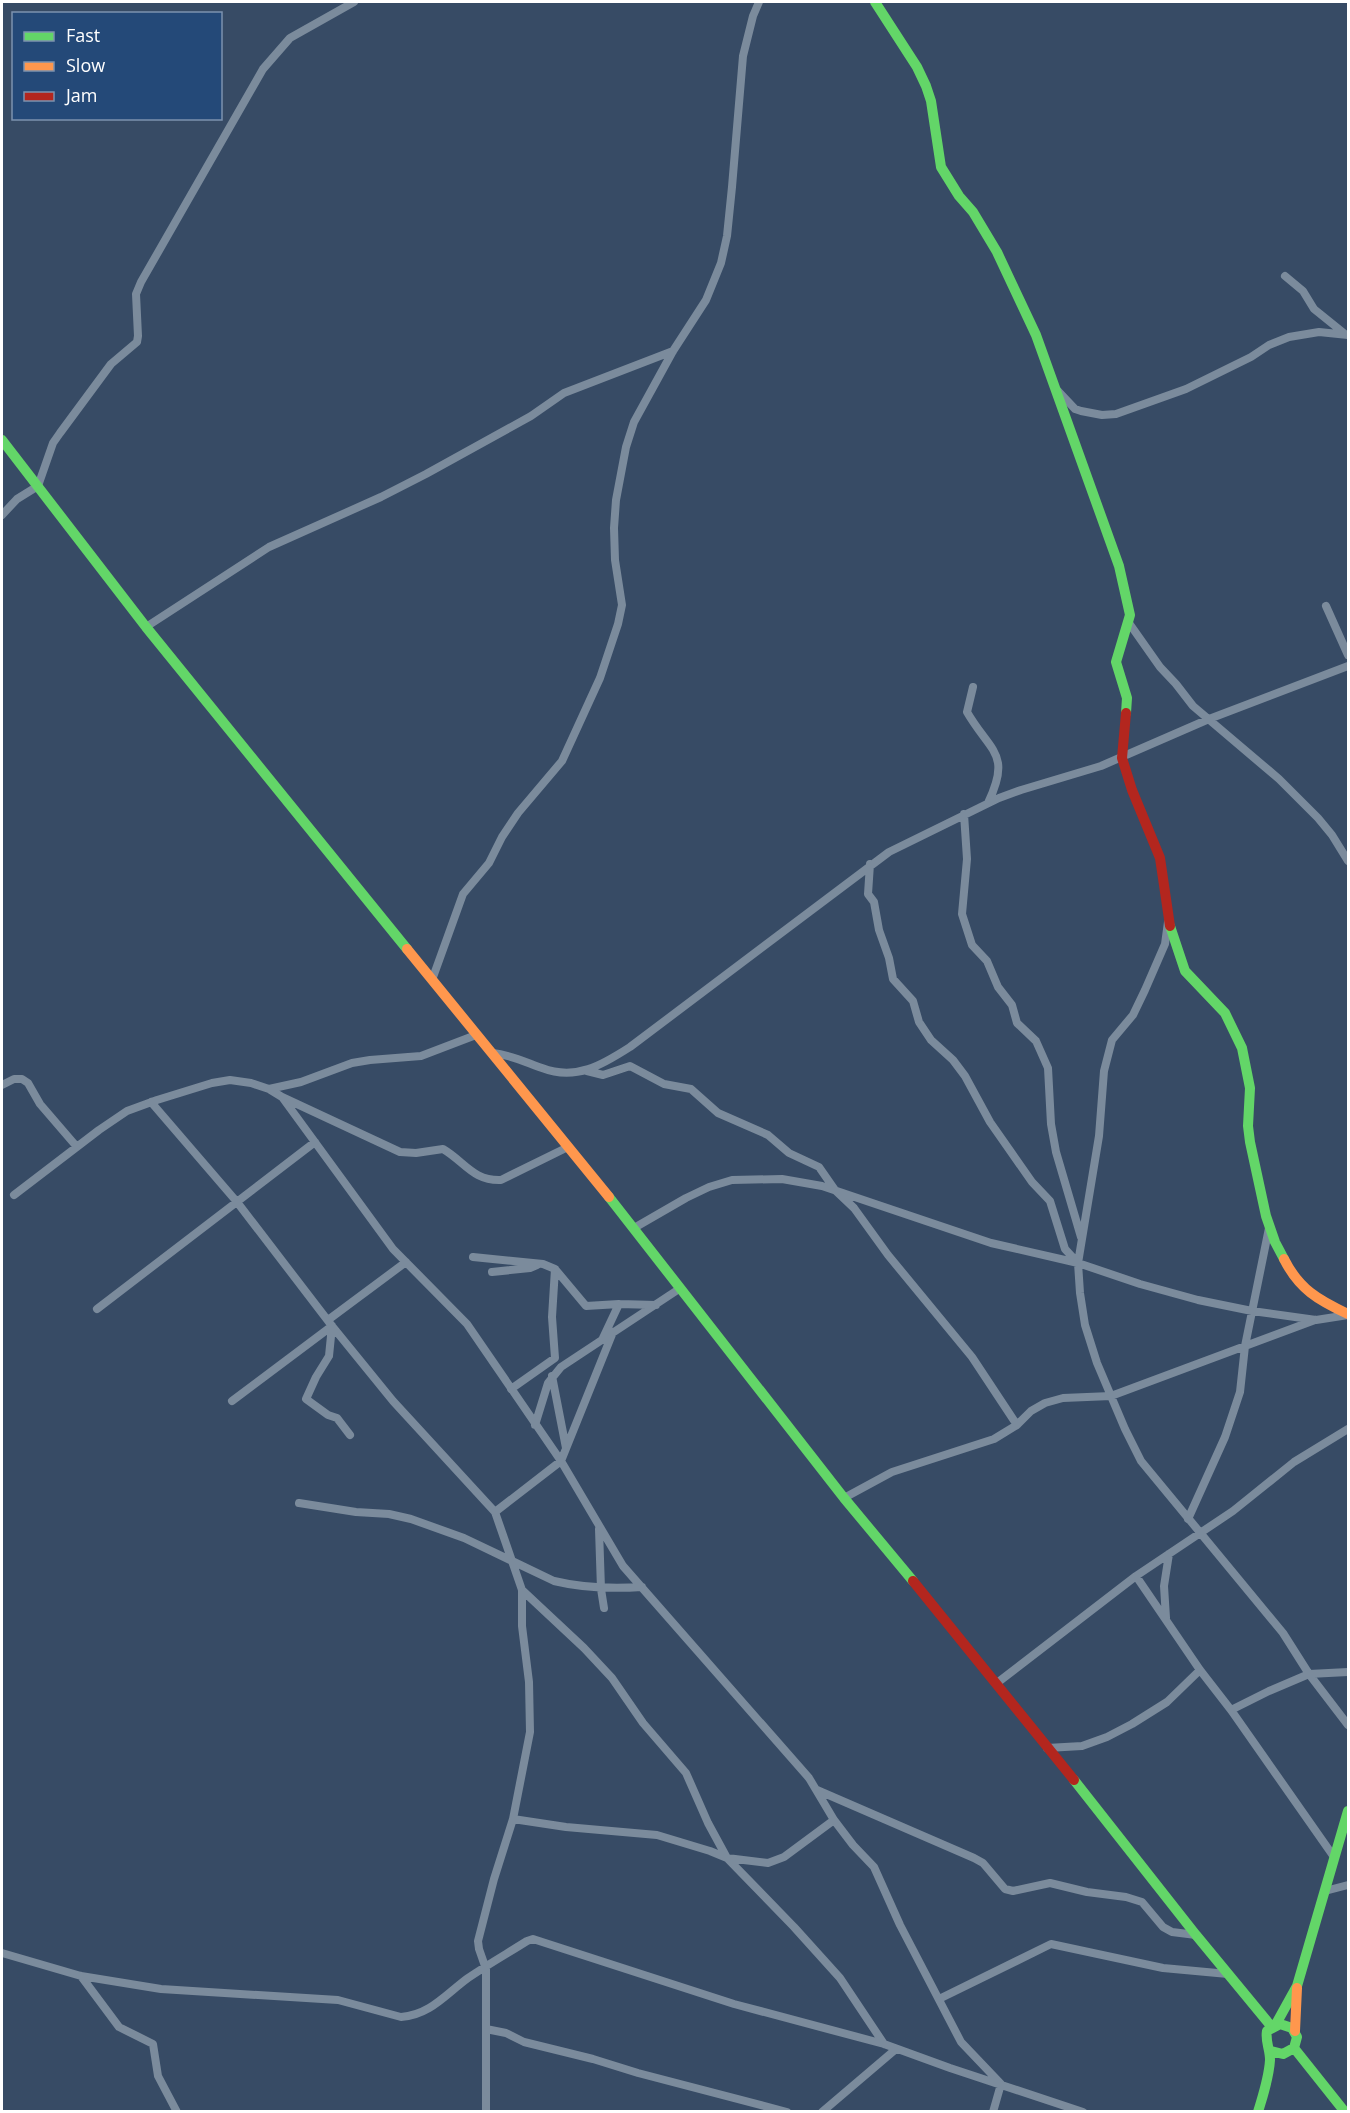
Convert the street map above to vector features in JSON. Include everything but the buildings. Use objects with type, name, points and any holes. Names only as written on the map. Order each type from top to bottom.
[{"type":"main road","points":[[876,2],[926,86],[931,101],[934,136],[941,167],[958,196],[973,212],[997,252],[1036,335],[1119,566],[1129,607],[1129,622],[1116,662],[1127,698],[1122,758],[1132,790],[1160,858],[1174,941],[1185,971],[1225,1013],[1242,1048],[1249,1073],[1250,1142],[1269,1228],[1292,1275],[1303,1288],[1326,1304],[1348,1314]]},
{"type":"main road","points":[[2,440],[146,627],[634,1228],[679,1289],[844,1498],[997,1683],[1196,1935],[1274,2025]]},
{"type":"main road","points":[[1264,2091],[1289,2051],[1297,2043],[1295,2031],[1297,1986],[1348,1811]]},
{"type":"main road","points":[[1289,2051],[1275,2054],[1270,2051],[1265,2042],[1265,2036],[1297,1986]]},
{"type":"main road","points":[[1274,2025],[1287,2024],[1295,2031]]},
{"type":"main road","points":[[1258,2112],[1264,2091],[1270,2051]]},
{"type":"main road","points":[[1289,2051],[1345,2112]]},
{"type":"street","points":[[2,515],[17,499],[38,486],[53,443],[111,364],[137,342],[136,300],[141,282],[224,140],[258,76],[290,38],[354,2]]},
{"type":"street","points":[[432,980],[463,894],[489,863],[518,813],[562,761],[600,678],[622,605],[615,560],[614,528],[616,500],[626,447],[634,422],[673,351],[706,300],[721,263],[727,236],[743,56],[759,2]]},
{"type":"street","points":[[1285,276],[1303,291],[1314,309],[1348,336]]},
{"type":"street","points":[[1054,387],[1075,408],[1094,414],[1116,414],[1186,389],[1251,357],[1269,345],[1289,337],[1319,332],[1348,336]]},
{"type":"street","points":[[146,627],[269,547],[417,479],[531,416],[564,393],[673,351]]},
{"type":"street","points":[[1326,606],[1348,655]]},
{"type":"street","points":[[1129,622],[1160,668],[1193,706],[1279,779],[1318,818],[1348,861]]},
{"type":"street","points":[[587,1071],[630,1047],[782,934],[870,864],[889,852],[964,814],[1021,790],[1075,775],[1122,758],[1209,719],[1348,666]]},
{"type":"street","points":[[973,687],[967,712],[999,757],[997,784],[988,804]]},
{"type":"street","points":[[964,814],[967,859],[962,914],[972,945],[987,961],[998,987],[1012,1005],[1017,1023],[1036,1041],[1048,1068],[1051,1124],[1056,1152],[1082,1241]]},
{"type":"street","points":[[870,864],[868,894],[874,902],[879,930],[889,958],[893,979],[913,1001],[920,1022],[931,1041],[953,1060],[965,1076],[990,1122],[1032,1182],[1050,1201],[1065,1249],[1078,1263]]},
{"type":"street","points":[[1169,910],[1165,944],[1133,1015],[1112,1040],[1104,1071],[1099,1136],[1078,1263],[1085,1325],[1097,1364],[1141,1461],[1282,1633],[1309,1674],[1348,1725]]},
{"type":"street","points":[[269,1089],[300,1082],[352,1063],[421,1056],[476,1035]]},
{"type":"street","points":[[493,1053],[509,1055],[554,1072],[587,1071],[603,1075],[630,1066],[664,1084],[691,1089],[718,1113],[768,1135],[789,1153],[819,1167],[834,1190],[854,1208],[888,1256],[966,1349],[1017,1425]]},
{"type":"street","points":[[2,1085],[14,1079],[22,1079],[28,1083],[40,1104],[77,1147]]},
{"type":"street","points":[[14,1195],[126,1111],[212,1083],[230,1080],[269,1089],[400,1152],[416,1153],[443,1149],[476,1176],[489,1180],[501,1180],[568,1147]]},
{"type":"street","points":[[282,1097],[374,1224],[406,1262],[461,1316],[561,1461],[623,1566],[808,1778],[834,1820],[874,1867],[900,1925],[964,2046],[1001,2084]]},
{"type":"street","points":[[151,1102],[237,1202],[393,1401],[495,1512],[522,1590],[522,1626],[529,1682],[530,1732],[513,1819],[478,1941],[486,1968],[486,2112]]},
{"type":"street","points":[[97,1310],[315,1142]]},
{"type":"street","points":[[634,1228],[709,1187],[732,1180],[782,1179],[834,1190],[991,1243],[1078,1263],[1159,1290],[1252,1311],[1316,1320]]},
{"type":"street","points":[[1188,1519],[1229,1425],[1240,1392],[1245,1346],[1269,1228]]},
{"type":"street","points":[[473,1257],[541,1264],[555,1269],[586,1306],[656,1305]]},
{"type":"street","points":[[232,1401],[406,1262]]},
{"type":"street","points":[[492,1272],[530,1268],[541,1264]]},
{"type":"street","points":[[510,1389],[555,1358],[552,1317],[555,1269]]},
{"type":"street","points":[[535,1425],[552,1376],[561,1367],[679,1289]]},
{"type":"street","points":[[602,1340],[619,1304]]},
{"type":"street","points":[[844,1498],[892,1472],[994,1439],[1017,1425],[1031,1411],[1045,1403],[1063,1398],[1111,1396],[1316,1320],[1348,1314]]},
{"type":"street","points":[[330,1323],[329,1356],[306,1399],[328,1415],[337,1418],[350,1435]]},
{"type":"street","points":[[495,1512],[561,1461],[614,1332]]},
{"type":"street","points":[[552,1376],[566,1448]]},
{"type":"street","points":[[997,1683],[1136,1576],[1233,1511],[1294,1462],[1348,1429]]},
{"type":"street","points":[[299,1503],[357,1512],[389,1514],[411,1519],[464,1538],[554,1581],[601,1589],[642,1587]]},
{"type":"street","points":[[599,1527],[601,1589],[604,1608]]},
{"type":"street","points":[[1166,1619],[1164,1586],[1169,1554]]},
{"type":"street","points":[[1136,1576],[1200,1670],[1232,1710],[1334,1857]]},
{"type":"street","points":[[522,1590],[584,1648],[612,1678],[643,1723],[686,1773],[727,1858],[840,1978],[884,2044]]},
{"type":"street","points":[[1047,1748],[1082,1746],[1107,1737],[1167,1702],[1200,1670]]},
{"type":"street","points":[[1232,1710],[1309,1674],[1348,1672]]},
{"type":"street","points":[[817,1790],[974,1858],[983,1863],[1005,1889],[1013,1891],[1050,1883],[1087,1892],[1126,1897],[1142,1902],[1163,1928],[1172,1932],[1196,1935]]},
{"type":"street","points":[[513,1819],[566,1827],[657,1835],[727,1858],[768,1863],[784,1857],[834,1820]]},
{"type":"street","points":[[1325,1891],[1348,1885]]},
{"type":"street","points":[[2,1953],[81,1976],[161,1989],[338,2000],[401,2017],[428,2009],[468,1979],[533,1939],[734,2004],[884,2044],[1083,2112]]},
{"type":"street","points":[[939,1999],[1051,1944],[1163,1968],[1228,1974]]},
{"type":"street","points":[[81,1976],[119,2027],[153,2044],[158,2076],[177,2112]]},
{"type":"street","points":[[486,2029],[506,2033],[524,2042],[787,2112]]},
{"type":"street","points":[[822,2112],[896,2049]]},
{"type":"street","points":[[993,2112],[1001,2084]]},
{"type":"traffic: fast","points":[[875,2],[917,67],[926,86],[931,101],[941,167],[959,196],[973,212],[997,252],[1036,335],[1119,566],[1130,615],[1116,662],[1127,698],[1126,713]]},
{"type":"traffic: fast","points":[[2,440],[146,627],[407,949]]},
{"type":"traffic: fast","points":[[1170,926],[1185,971],[1225,1013],[1242,1048],[1250,1088],[1248,1126],[1250,1142],[1266,1216],[1284,1259]]},
{"type":"traffic: fast","points":[[609,1197],[844,1498],[913,1581]]},
{"type":"traffic: fast","points":[[1074,1780],[1271,2026]]},
{"type":"traffic: fast","points":[[1276,2024],[1297,1986],[1348,1811]]},
{"type":"traffic: fast","points":[[1258,2112],[1269,2067],[1267,2031],[1280,2024],[1292,2028],[1297,2037],[1294,2048],[1283,2054],[1271,2051]]},
{"type":"traffic: fast","points":[[1294,2048],[1345,2112]]},
{"type":"traffic: slow","points":[[407,949],[609,1197]]},
{"type":"traffic: slow","points":[[1284,1259],[1303,1286],[1327,1304],[1348,1314]]},
{"type":"traffic: slow","points":[[1295,2031],[1297,1988]]},
{"type":"traffic: jam","points":[[1126,713],[1122,758],[1132,790],[1160,858],[1170,926]]},
{"type":"traffic: jam","points":[[913,1581],[1074,1780]]}]
